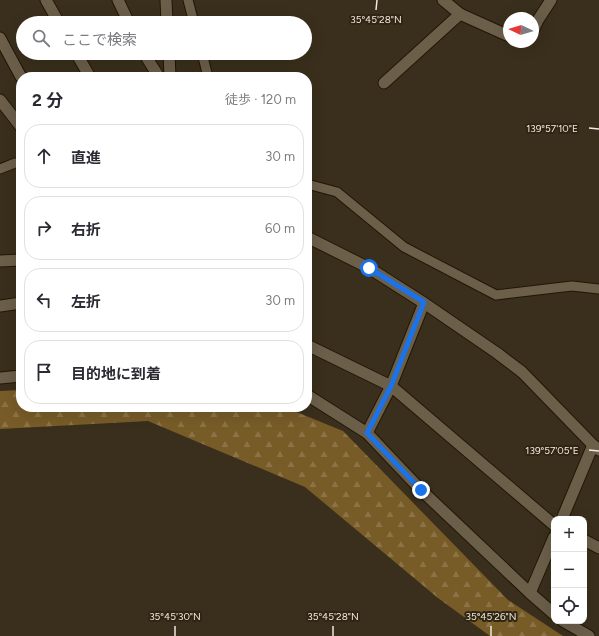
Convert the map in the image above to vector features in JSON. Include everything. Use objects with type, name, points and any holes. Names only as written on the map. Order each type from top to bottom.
[{"type":"street","points":[[46,0],[55,16]]},
{"type":"street","points":[[118,0],[126,16]]},
{"type":"street","points":[[166,0],[167,16]]},
{"type":"street","points":[[443,0],[460,14],[503,33]]},
{"type":"street","points":[[539,18],[551,0]]},
{"type":"street","points":[[384,83],[460,14]]},
{"type":"street","points":[[0,38],[18,72]]},
{"type":"street","points":[[80,60],[87,72]]},
{"type":"street","points":[[148,60],[156,72]]},
{"type":"street","points":[[169,60],[170,72]]},
{"type":"street","points":[[0,100],[16,121]]},
{"type":"street","points":[[312,240],[369,268],[424,302],[497,353],[522,372],[596,448],[563,516]]},
{"type":"street","points":[[0,261],[16,260]]},
{"type":"street","points":[[367,433],[391,386],[424,302]]},
{"type":"street","points":[[0,306],[16,304]]},
{"type":"street","points":[[312,346],[391,386],[551,522]]},
{"type":"street","points":[[0,378],[16,376]]},
{"type":"street","points":[[312,398],[367,433],[421,490],[551,611]]},
{"type":"street","points":[[587,542],[599,548]]},
{"type":"street","points":[[530,593],[551,544]]},
{"type":"street","points":[[568,624],[589,636]]},
{"type":"lane","points":[[188,0],[192,16]]},
{"type":"lane","points":[[204,60],[207,72]]},
{"type":"lane","points":[[0,169],[15,163]]},
{"type":"lane","points":[[312,185],[337,192],[404,247],[496,295],[572,286],[599,289]]},
{"type":"green space","points":[[16,390],[16,412],[296,412],[343,431],[508,600],[563,636],[490,636],[438,598],[305,487],[148,421],[0,429],[0,391]]},
{"type":"route","points":[[369,268],[424,302],[391,386],[367,433],[421,490]]}]
